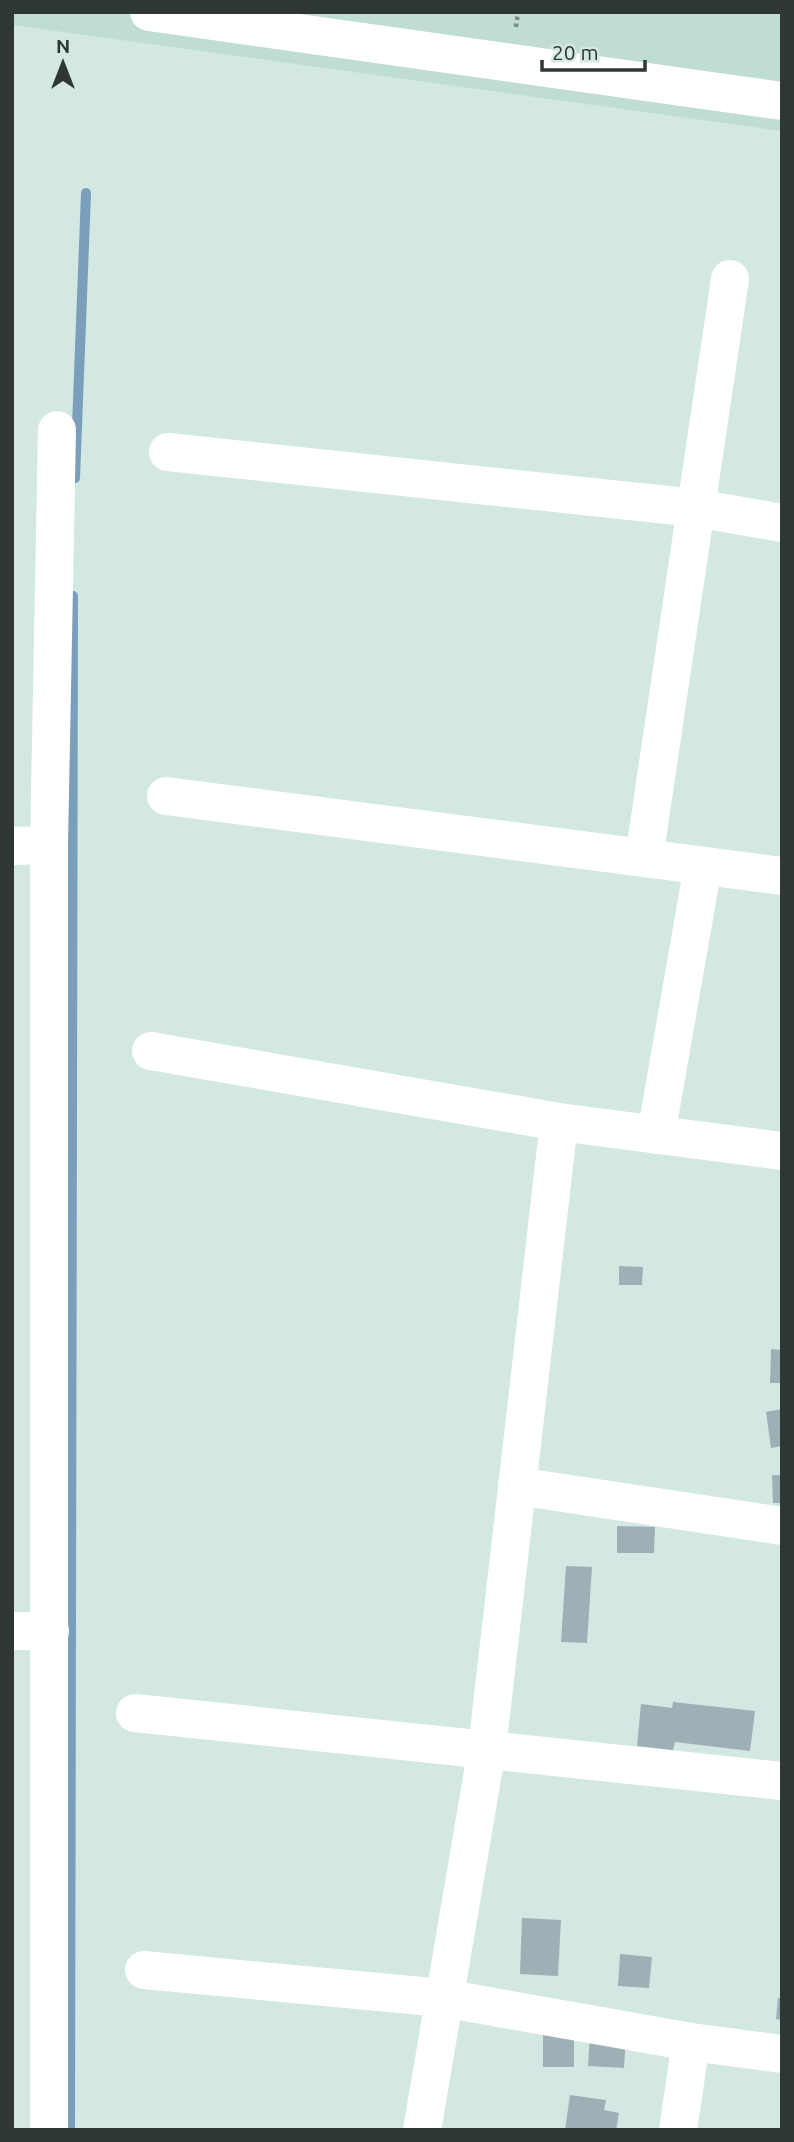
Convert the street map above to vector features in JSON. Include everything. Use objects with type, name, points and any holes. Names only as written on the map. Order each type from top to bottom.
[{"type":"street","points":[[149,12],[782,101]]},
{"type":"street","points":[[644,858],[730,279]]},
{"type":"street","points":[[49,2130],[50,1631],[31,845],[57,430]]},
{"type":"street","points":[[168,452],[696,508],[782,523]]},
{"type":"street","points":[[166,796],[782,876]]},
{"type":"street","points":[[656,1135],[703,866]]},
{"type":"street","points":[[151,1051],[559,1122],[782,1151]]},
{"type":"street","points":[[422,2130],[487,1749],[559,1122]]},
{"type":"street","points":[[517,1486],[782,1526]]},
{"type":"street","points":[[12,1631],[50,1631]]},
{"type":"street","points":[[135,1713],[782,1781]]},
{"type":"street","points":[[144,1970],[443,1998],[691,2042],[782,2054]]},
{"type":"street","points":[[678,2130],[691,2042]]},
{"type":"shaded area","points":[[12,12],[782,12],[782,131],[12,25]]},
{"type":"building","points":[[619,1266],[643,1267],[642,1285],[619,1285]]},
{"type":"building","points":[[771,1349],[782,1350],[782,1383],[770,1383]]},
{"type":"building","points":[[782,1409],[782,1446],[771,1448],[766,1412]]},
{"type":"building","points":[[772,1475],[782,1475],[782,1503],[773,1503]]},
{"type":"building","points":[[617,1526],[655,1527],[654,1553],[617,1553]]},
{"type":"building","points":[[566,1566],[592,1567],[587,1643],[561,1642]]},
{"type":"building","points":[[673,1702],[755,1711],[750,1751],[675,1742],[673,1750],[637,1746],[641,1704],[672,1708]]},
{"type":"building","points":[[522,1918],[561,1920],[558,1976],[520,1974]]},
{"type":"building","points":[[620,1954],[652,1957],[649,1988],[618,1986]]},
{"type":"building","points":[[778,1998],[782,1999],[782,2020],[776,2019]]},
{"type":"building","points":[[543,2033],[574,2033],[574,2067],[543,2067]]},
{"type":"building","points":[[590,2035],[626,2037],[624,2068],[588,2066]]},
{"type":"building","points":[[570,2095],[606,2100],[604,2110],[619,2113],[616,2130],[565,2130]]},
{"type":"waterway","points":[[75,478],[86,193]]},
{"type":"waterway","points":[[70,2130],[73,596]]}]
